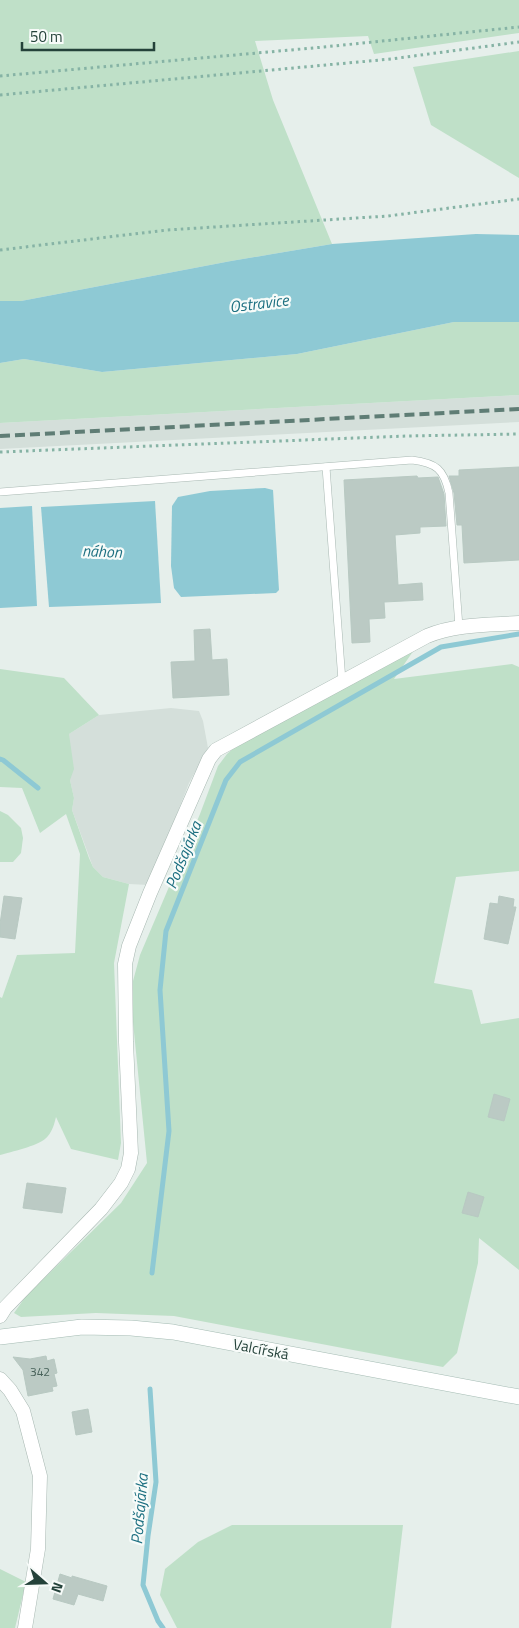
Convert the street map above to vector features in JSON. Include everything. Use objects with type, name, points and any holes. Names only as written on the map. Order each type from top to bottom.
[{"type":"main road","name":"Valcířská","points":[[0,1337],[82,1327],[130,1328],[173,1332],[519,1398]]},
{"type":"street","points":[[0,1316],[4,1308],[101,1210],[121,1183],[128,1169],[131,1153],[125,964],[129,946],[150,893],[209,759],[216,750],[442,629],[519,623]]},
{"type":"street","points":[[0,1379],[10,1390],[23,1411],[40,1476],[38,1549],[25,1628]]},
{"type":"lane","points":[[0,492],[412,460],[432,464],[444,475],[449,493],[458,627]]},
{"type":"lane","points":[[326,467],[342,681]]},
{"type":"path","points":[[0,76],[314,48],[519,27]]},
{"type":"path","points":[[0,95],[391,59],[519,42]]},
{"type":"path","points":[[0,250],[167,230],[388,216],[519,199]]},
{"type":"path","points":[[0,452],[406,436],[519,434]]},
{"type":"shaded area","points":[[519,395],[519,422],[0,449],[0,423]]},
{"type":"shaded area","points":[[171,708],[199,711],[203,721],[208,748],[189,783],[149,885],[129,884],[103,877],[93,867],[72,810],[74,798],[70,780],[69,734],[99,715]]},
{"type":"green space","points":[[0,0],[519,0],[519,33],[374,54],[368,36],[255,41],[273,100],[332,244],[21,301],[0,301]]},
{"type":"green space","points":[[519,51],[519,178],[431,125],[413,67]]},
{"type":"green space","points":[[454,322],[519,322],[519,395],[0,423],[0,363],[24,359],[102,372],[297,354]]},
{"type":"green space","points":[[414,650],[394,679],[512,664],[519,667],[519,871],[456,877],[434,983],[472,990],[481,1024],[519,1018],[519,1270],[479,1238],[478,1263],[457,1353],[443,1367],[174,1316],[96,1313],[21,1317],[14,1313],[26,1296],[121,1203],[147,1163],[133,1022],[133,981],[140,955],[200,814],[218,766],[236,746]]},
{"type":"green space","points":[[0,669],[64,678],[99,715],[69,734],[74,769],[70,780],[74,798],[72,810],[93,867],[103,877],[129,884],[114,963],[121,1143],[118,1160],[71,1149],[56,1117],[51,1132],[41,1142],[0,1155],[0,997],[2,998],[17,955],[75,953],[80,854],[66,814],[40,833],[22,788],[0,787]]},
{"type":"green space","points":[[0,811],[8,815],[21,828],[23,838],[21,853],[13,862],[0,862]]},
{"type":"green space","points":[[232,1525],[403,1525],[391,1628],[177,1628],[160,1595],[165,1569],[198,1542]]},
{"type":"green space","points":[[0,1569],[26,1582],[15,1628],[0,1628]]},
{"type":"water","name":"Ostravice","points":[[476,234],[519,235],[519,322],[454,322],[297,354],[102,372],[24,359],[0,363],[0,301],[21,301],[332,244]]},
{"type":"water","points":[[265,488],[273,490],[279,590],[276,593],[181,597],[174,588],[171,566],[172,506],[178,497],[210,491]]},
{"type":"water","name":"náhon","points":[[155,501],[161,603],[49,607],[41,507]]},
{"type":"water","points":[[32,506],[37,606],[0,608],[0,508]]},
{"type":"building","points":[[519,467],[519,560],[464,563],[462,525],[457,525],[454,493],[449,476],[459,476],[459,470]]},
{"type":"building","points":[[417,476],[418,478],[438,477],[444,494],[446,526],[420,527],[420,533],[395,535],[398,585],[422,583],[423,600],[384,602],[385,618],[369,619],[370,642],[352,643],[344,480]]},
{"type":"building","points":[[210,629],[212,660],[227,659],[229,695],[173,698],[171,662],[195,661],[194,630]]},
{"type":"building","points":[[4,896],[22,898],[15,939],[0,937]]},
{"type":"building","points":[[499,896],[514,899],[513,907],[516,907],[508,944],[484,939],[490,903],[498,904]]},
{"type":"building","points":[[494,1094],[510,1099],[504,1121],[488,1117]]},
{"type":"building","points":[[27,1183],[66,1188],[62,1213],[23,1208]]},
{"type":"building","points":[[468,1192],[484,1197],[478,1217],[462,1213]]},
{"type":"building","points":[[46,1356],[47,1361],[54,1359],[57,1373],[54,1374],[57,1386],[52,1387],[53,1391],[28,1396],[23,1370],[13,1357],[30,1359]]},
{"type":"building","points":[[88,1409],[92,1432],[76,1435],[72,1412]]},
{"type":"building","points":[[60,1574],[107,1586],[103,1601],[78,1594],[74,1605],[53,1599]]},
{"type":"waterway","name":"Podšajárka","points":[[152,1273],[169,1131],[160,990],[166,931],[226,780],[240,762],[441,647],[519,634]]},
{"type":"waterway","points":[[0,759],[38,788]]},
{"type":"waterway","name":"Podšajárka","points":[[150,1389],[156,1482],[143,1585],[158,1621],[163,1628]]},
{"type":"railway","points":[[0,436],[519,409]]}]
